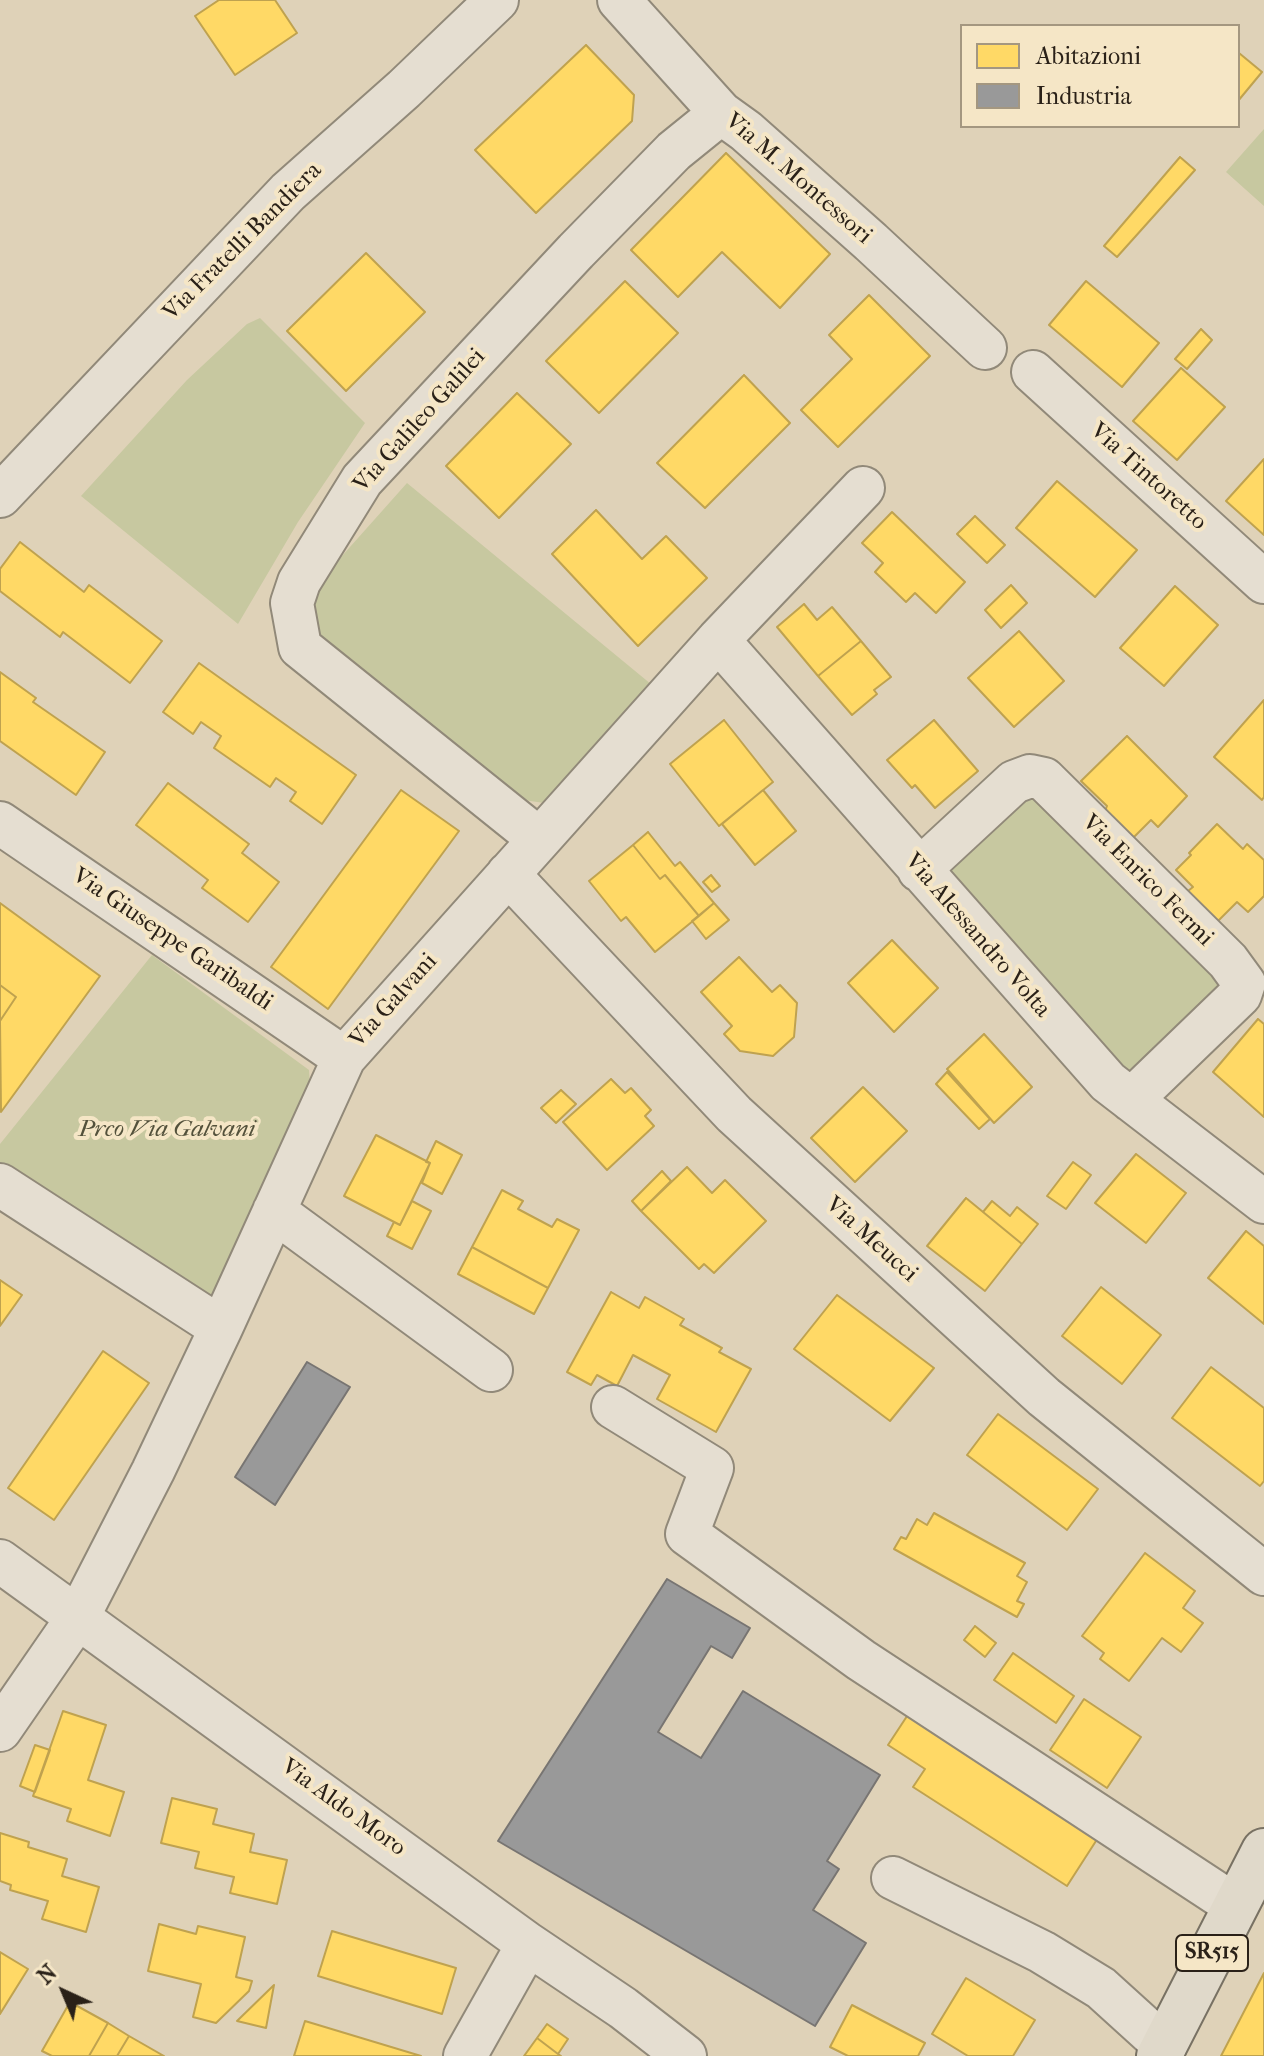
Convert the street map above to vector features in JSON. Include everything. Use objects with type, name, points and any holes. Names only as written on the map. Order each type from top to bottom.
[{"type":"main road","name":"SR515","points":[[1162,2051],[1264,1851]]},
{"type":"street","name":"Via Fratelli Bandiera","points":[[0,496],[288,192],[404,89],[497,0]]},
{"type":"street","name":"Via M. Montessori","points":[[619,0],[721,113],[746,131],[871,242],[985,348]]},
{"type":"street","name":"Via Galileo Galilei","points":[[539,839],[300,647],[292,603],[299,582],[362,480],[597,229],[674,151],[721,113]]},
{"type":"street","name":"Via Tintoretto","points":[[1033,372],[1264,582]]},
{"type":"street","name":"Via Galvani","points":[[0,1730],[78,1617],[153,1471],[344,1058],[718,640],[863,488]]},
{"type":"street","name":"Via Alessandro Volta","points":[[718,640],[1108,1082],[1264,1202]]},
{"type":"street","name":"Via Enrico Fermi","points":[[919,870],[1014,782],[1030,776],[1044,779],[1228,961],[1244,983],[1240,995],[1131,1100]]},
{"type":"street","name":"Via Giuseppe Garibaldi","points":[[0,823],[344,1058]]},
{"type":"street","name":"Via Meucci","points":[[508,874],[734,1114],[1044,1397],[1264,1574]]},
{"type":"street","points":[[0,1185],[221,1328]]},
{"type":"street","points":[[274,1211],[491,1370]]},
{"type":"street","points":[[613,1407],[712,1468],[687,1534],[861,1660],[1236,1906]]},
{"type":"street","name":"Via Aldo Moro","points":[[0,1561],[528,1944],[623,2008],[685,2056]]},
{"type":"street","points":[[893,1878],[1042,1952],[1101,1988],[1162,2051]]},
{"type":"street","points":[[465,2056],[528,1944]]},
{"type":"green space","points":[[1264,129],[1264,206],[1226,172]]},
{"type":"green space","points":[[260,318],[365,423],[298,522],[238,624],[81,496],[187,380],[247,324]]},
{"type":"green space","points":[[407,483],[663,694],[544,803],[517,799],[316,635],[309,593]]},
{"type":"green space","points":[[1038,790],[1231,995],[1130,1088],[931,870]]},
{"type":"green space","name":"Prco Via Galvani","points":[[152,955],[309,1070],[310,1086],[210,1307],[0,1165],[0,1144]]},
{"type":"building: Abitazioni","points":[[219,0],[275,0],[297,33],[235,75],[195,16]]},
{"type":"building: Abitazioni","points":[[586,45],[634,95],[632,121],[536,213],[475,150]]},
{"type":"building: Abitazioni","points":[[1240,54],[1262,72],[1240,99]]},
{"type":"building: Abitazioni","points":[[726,153],[830,254],[780,308],[722,252],[678,297],[631,250]]},
{"type":"building: Abitazioni","points":[[1180,157],[1195,170],[1117,257],[1104,246]]},
{"type":"building: Abitazioni","points":[[366,253],[425,312],[346,391],[287,331]]},
{"type":"building: Abitazioni","points":[[625,281],[678,333],[599,413],[546,361]]},
{"type":"building: Abitazioni","points":[[1086,281],[1159,343],[1122,387],[1049,325]]},
{"type":"building: Abitazioni","points":[[869,295],[930,356],[838,447],[801,410],[852,359],[829,335]]},
{"type":"building: Abitazioni","points":[[1201,329],[1212,340],[1187,369],[1175,359]]},
{"type":"building: Abitazioni","points":[[1181,368],[1225,407],[1177,460],[1133,421]]},
{"type":"building: Abitazioni","points":[[744,375],[790,423],[705,508],[657,463]]},
{"type":"building: Abitazioni","points":[[517,393],[571,444],[499,518],[446,466]]},
{"type":"building: Abitazioni","points":[[1264,459],[1264,535],[1226,501]]},
{"type":"building: Abitazioni","points":[[1057,481],[1137,550],[1095,597],[1016,528]]},
{"type":"building: Abitazioni","points":[[596,510],[642,559],[666,536],[707,578],[638,646],[552,554]]},
{"type":"building: Abitazioni","points":[[892,512],[965,582],[936,613],[915,593],[906,602],[875,572],[883,563],[862,543]]},
{"type":"building: Abitazioni","points":[[975,516],[1005,545],[987,563],[957,534]]},
{"type":"building: Abitazioni","points":[[20,542],[84,592],[89,585],[162,641],[130,683],[63,632],[60,637],[0,591],[0,569]]},
{"type":"building: Abitazioni","points":[[1011,585],[1027,603],[1001,628],[985,610]]},
{"type":"building: Abitazioni","points":[[1175,586],[1218,625],[1164,686],[1120,648]]},
{"type":"building: Abitazioni","points":[[804,604],[817,620],[832,607],[861,641],[818,676],[777,627]]},
{"type":"building: Abitazioni","points":[[1019,631],[1064,681],[1014,727],[968,678]]},
{"type":"building: Abitazioni","points":[[861,641],[891,677],[874,690],[877,694],[852,715],[818,676]]},
{"type":"building: Abitazioni","points":[[199,663],[356,775],[322,824],[290,801],[296,792],[276,778],[270,787],[214,748],[221,736],[201,722],[193,734],[163,712]]},
{"type":"building: Abitazioni","points":[[0,672],[36,698],[33,702],[105,752],[76,795],[0,741]]},
{"type":"building: Abitazioni","points":[[1264,700],[1264,797],[1262,800],[1214,757]]},
{"type":"building: Abitazioni","points":[[724,720],[773,782],[719,826],[670,764]]},
{"type":"building: Abitazioni","points":[[934,720],[978,771],[935,808],[887,760]]},
{"type":"building: Abitazioni","points":[[1127,736],[1187,796],[1158,827],[1151,820],[1129,842],[1103,816],[1107,806],[1081,781]]},
{"type":"building: Abitazioni","points":[[168,783],[249,844],[242,853],[279,882],[248,922],[202,888],[208,880],[136,825]]},
{"type":"building: Abitazioni","points":[[401,790],[459,831],[328,1009],[271,967]]},
{"type":"building: Abitazioni","points":[[763,790],[796,831],[755,865],[722,824]]},
{"type":"building: Abitazioni","points":[[1217,824],[1243,849],[1247,844],[1264,860],[1264,896],[1248,912],[1237,902],[1218,921],[1188,891],[1193,887],[1176,870]]},
{"type":"building: Abitazioni","points":[[648,832],[675,866],[680,862],[714,903],[699,916],[665,875],[660,879],[633,845]]},
{"type":"building: Abitazioni","points":[[633,845],[660,879],[665,875],[699,916],[655,952],[626,917],[621,921],[589,881]]},
{"type":"building: Abitazioni","points":[[711,875],[720,886],[712,892],[703,882]]},
{"type":"building: Abitazioni","points":[[0,903],[100,976],[1,1112],[0,1021],[16,997],[0,985]]},
{"type":"building: Abitazioni","points":[[714,903],[729,920],[706,939],[692,921]]},
{"type":"building: Abitazioni","points":[[892,940],[938,988],[894,1032],[848,983]]},
{"type":"building: Abitazioni","points":[[739,957],[772,992],[780,985],[797,1003],[794,1037],[773,1056],[740,1051],[724,1034],[732,1026],[701,992]]},
{"type":"building: Abitazioni","points":[[0,985],[16,997],[0,1021]]},
{"type":"building: Abitazioni","points":[[1258,1019],[1264,1024],[1264,1117],[1213,1072]]},
{"type":"building: Abitazioni","points":[[984,1034],[1032,1087],[994,1123],[947,1069]]},
{"type":"building: Abitazioni","points":[[947,1072],[990,1119],[979,1129],[936,1084]]},
{"type":"building: Abitazioni","points":[[611,1079],[625,1093],[631,1088],[651,1110],[645,1116],[654,1126],[607,1170],[563,1122]]},
{"type":"building: Abitazioni","points":[[863,1087],[907,1131],[855,1182],[811,1138]]},
{"type":"building: Abitazioni","points":[[561,1090],[576,1104],[556,1123],[541,1108]]},
{"type":"building: Abitazioni","points":[[376,1135],[430,1163],[400,1225],[344,1196]]},
{"type":"building: Abitazioni","points":[[436,1141],[462,1155],[442,1194],[422,1183],[430,1163],[426,1162]]},
{"type":"building: Abitazioni","points":[[1136,1154],[1186,1193],[1146,1243],[1095,1203]]},
{"type":"building: Abitazioni","points":[[1073,1162],[1091,1175],[1066,1209],[1047,1196]]},
{"type":"building: Abitazioni","points":[[687,1167],[712,1193],[725,1180],[766,1221],[714,1273],[704,1264],[699,1269],[641,1211]]},
{"type":"building: Abitazioni","points":[[662,1171],[671,1181],[641,1211],[632,1201]]},
{"type":"building: Abitazioni","points":[[502,1190],[523,1201],[518,1209],[552,1227],[557,1219],[579,1230],[548,1288],[472,1247]]},
{"type":"building: Abitazioni","points":[[966,1198],[1022,1244],[985,1291],[927,1246]]},
{"type":"building: Abitazioni","points":[[412,1201],[431,1211],[412,1249],[387,1236],[394,1222],[400,1225]]},
{"type":"building: Abitazioni","points":[[992,1201],[1010,1216],[1017,1207],[1038,1224],[1022,1244],[983,1212]]},
{"type":"building: Abitazioni","points":[[1246,1231],[1264,1246],[1264,1324],[1208,1278]]},
{"type":"building: Abitazioni","points":[[472,1247],[548,1288],[534,1314],[458,1274]]},
{"type":"building: Abitazioni","points":[[0,1280],[22,1295],[0,1326]]},
{"type":"building: Abitazioni","points":[[1101,1287],[1161,1335],[1122,1384],[1062,1336]]},
{"type":"building: Abitazioni","points":[[611,1292],[639,1308],[645,1297],[684,1319],[680,1325],[722,1348],[719,1352],[751,1369],[716,1432],[657,1399],[670,1375],[633,1355],[617,1386],[597,1375],[591,1385],[567,1372]]},
{"type":"building: Abitazioni","points":[[837,1295],[934,1368],[890,1421],[794,1349]]},
{"type":"building: Abitazioni","points":[[103,1351],[149,1383],[54,1520],[8,1488]]},
{"type":"building: Abitazioni","points":[[1211,1367],[1264,1408],[1264,1481],[1260,1486],[1172,1418]]},
{"type":"building: Abitazioni","points":[[998,1414],[1098,1489],[1067,1530],[967,1455]]},
{"type":"building: Abitazioni","points":[[934,1513],[1025,1563],[1017,1576],[1027,1582],[1017,1601],[1024,1604],[1017,1617],[894,1549],[901,1537],[906,1539],[917,1519],[927,1525]]},
{"type":"building: Abitazioni","points":[[1145,1553],[1195,1591],[1183,1608],[1203,1623],[1181,1652],[1162,1638],[1129,1681],[1100,1659],[1104,1653],[1082,1636]]},
{"type":"building: Abitazioni","points":[[975,1626],[996,1643],[985,1657],[964,1640]]},
{"type":"building: Abitazioni","points":[[1013,1653],[1074,1696],[1056,1723],[994,1680]]},
{"type":"building: Abitazioni","points":[[1084,1699],[1141,1737],[1107,1788],[1050,1750]]},
{"type":"building: Abitazioni","points":[[915,1704],[1105,1827],[1067,1886],[913,1787],[925,1769],[888,1745]]},
{"type":"building: Abitazioni","points":[[63,1711],[106,1725],[88,1780],[124,1792],[110,1836],[67,1821],[71,1809],[33,1796]]},
{"type":"building: Abitazioni","points":[[35,1745],[50,1750],[35,1792],[20,1786]]},
{"type":"building: Abitazioni","points":[[172,1798],[217,1809],[213,1824],[254,1834],[250,1852],[287,1860],[277,1904],[230,1893],[234,1877],[195,1868],[199,1852],[161,1843]]},
{"type":"building: Abitazioni","points":[[0,1833],[29,1842],[28,1847],[67,1859],[62,1876],[99,1887],[86,1932],[42,1919],[48,1901],[10,1890],[11,1885],[0,1881]]},
{"type":"building: Abitazioni","points":[[159,1924],[196,1934],[198,1926],[245,1937],[236,1977],[252,1981],[249,1991],[216,2023],[193,2017],[201,1984],[148,1971]]},
{"type":"building: Abitazioni","points":[[332,1931],[456,1968],[442,2014],[318,1976]]},
{"type":"building: Abitazioni","points":[[0,1952],[28,1969],[0,2014]]},
{"type":"building: Abitazioni","points":[[1264,1973],[1264,2056],[1221,2056]]},
{"type":"building: Abitazioni","points":[[966,1978],[1035,2020],[1013,2056],[968,2056],[932,2034]]},
{"type":"building: Abitazioni","points":[[274,1985],[266,2028],[237,2021]]},
{"type":"building: Abitazioni","points":[[70,2002],[108,2023],[89,2056],[52,2056],[42,2051]]},
{"type":"building: Abitazioni","points":[[852,2005],[925,2043],[918,2056],[848,2056],[830,2047]]},
{"type":"building: Abitazioni","points":[[305,2021],[421,2056],[294,2056]]},
{"type":"building: Abitazioni","points":[[108,2023],[129,2036],[117,2056],[89,2056]]},
{"type":"building: Abitazioni","points":[[547,2024],[568,2039],[558,2054],[537,2038]]},
{"type":"building: Abitazioni","points":[[129,2036],[164,2056],[117,2056]]},
{"type":"building: Abitazioni","points":[[537,2038],[558,2054],[561,2056],[524,2056]]},
{"type":"building: Industria","points":[[307,1362],[350,1387],[275,1505],[235,1477]]},
{"type":"building: Industria","points":[[667,1579],[750,1628],[732,1658],[711,1646],[658,1732],[701,1758],[743,1691],[880,1775],[827,1861],[839,1869],[813,1910],[866,1943],[815,2026],[498,1841]]}]
